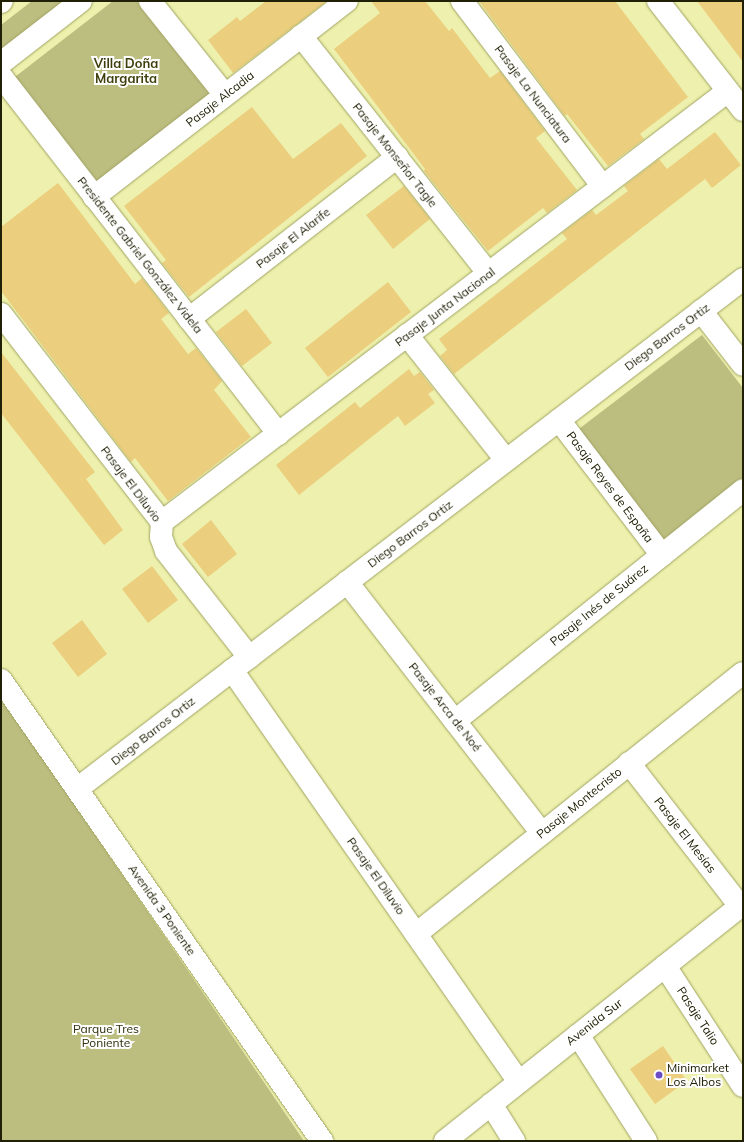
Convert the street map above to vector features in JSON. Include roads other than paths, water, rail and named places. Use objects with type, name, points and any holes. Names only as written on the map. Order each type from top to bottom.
[{"type":"street","points":[[1,63],[81,1]]},
{"type":"street","points":[[150,1],[225,96]]},
{"type":"street","name":"Pasaje Alcadia","points":[[94,197],[347,1]]},
{"type":"street","name":"Pasaje La Nunciatura","points":[[462,1],[603,187]]},
{"type":"street","points":[[658,1],[743,110]]},
{"type":"street","name":"Pasaje Monseñor Tagle","points":[[301,36],[489,274]]},
{"type":"street","name":"Presidente Gabriel González Videla","points":[[1,76],[279,434]]},
{"type":"street","name":"Pasaje Junta Nacional","points":[[162,522],[728,92]]},
{"type":"street","name":"Pasaje El Alarife","points":[[189,319],[397,157]]},
{"type":"street","name":"Diego Barros Ortiz","points":[[77,789],[743,278]]},
{"type":"street","points":[[701,311],[743,365]]},
{"type":"street","name":"Pasaje El Diluvio","points":[[1,314],[162,522],[161,537],[166,551],[241,663],[416,934],[518,1082]]},
{"type":"street","points":[[408,336],[506,460]]},
{"type":"street","name":"Pasaje Reyes de España","points":[[559,420],[662,555]]},
{"type":"street","name":"Pasaje Inés de Suárez","points":[[455,721],[743,490]]},
{"type":"street","name":"Pasaje Arca de Noé","points":[[347,582],[542,833]]},
{"type":"street","name":"Pasaje Montecristo","points":[[416,934],[743,673]]},
{"type":"street","name":"Avenida 3 Poniente","points":[[1,680],[322,1141]]},
{"type":"street","name":"Pasaje El Mesías","points":[[629,764],[742,905]]},
{"type":"street","name":"Avenida Sur","points":[[445,1141],[742,905]]},
{"type":"street","name":"Pasaje Talio","points":[[665,966],[743,1086]]},
{"type":"street","points":[[578,1035],[646,1141]]},
{"type":"street","points":[[491,1104],[514,1141]]},
{"type":"place","name":"Minimarket Los Albos","points":[[659,1075]]},
{"type":"district","name":"Villa Doña Margarita","points":[[126,72]]},
{"type":"park label","name":"Parque Tres Poniente","points":[[106,1036]]}]
